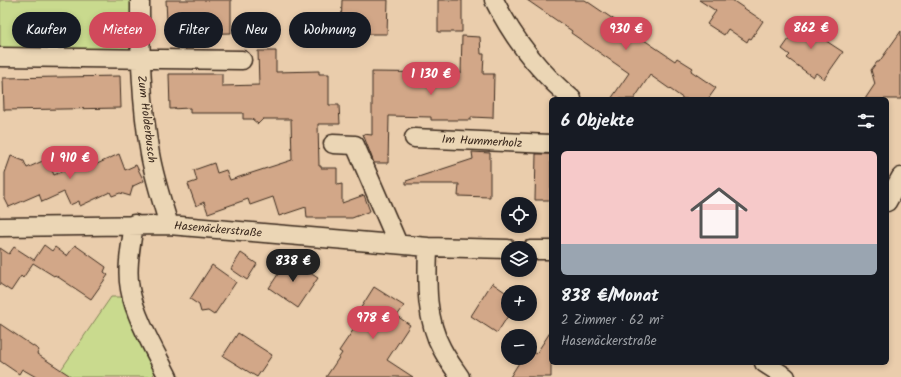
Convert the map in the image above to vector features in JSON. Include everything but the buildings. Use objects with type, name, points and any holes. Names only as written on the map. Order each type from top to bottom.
[{"type":"street","name":"Zum Holderbusch","points":[[140,0],[140,59],[144,109],[150,155],[169,225]]},
{"type":"street","points":[[494,0],[524,50],[559,88],[570,97]]},
{"type":"street","name":"Zum Holderbusch","points":[[0,57],[242,60]]},
{"type":"street","name":"Im Hummerholz","points":[[414,138],[549,144]]},
{"type":"street","points":[[333,144],[355,145],[398,244]]},
{"type":"street","points":[[889,199],[901,178]]},
{"type":"street","points":[[889,202],[901,205]]},
{"type":"street","points":[[134,224],[129,265],[130,289],[137,313],[168,377]]},
{"type":"street","name":"Hasenäckerstraße","points":[[0,227],[134,224],[169,225],[428,247],[501,249]]},
{"type":"street","points":[[428,247],[426,284],[431,318],[441,348],[460,377]]},
{"type":"street","points":[[537,250],[549,250]]},
{"type":"street","points":[[767,365],[786,377]]},
{"type":"green space","points":[[0,0],[132,0],[132,12],[89,12],[89,48],[133,48],[133,51],[0,53]]},
{"type":"green space","points":[[111,297],[123,297],[156,371],[152,377],[56,377]]}]
